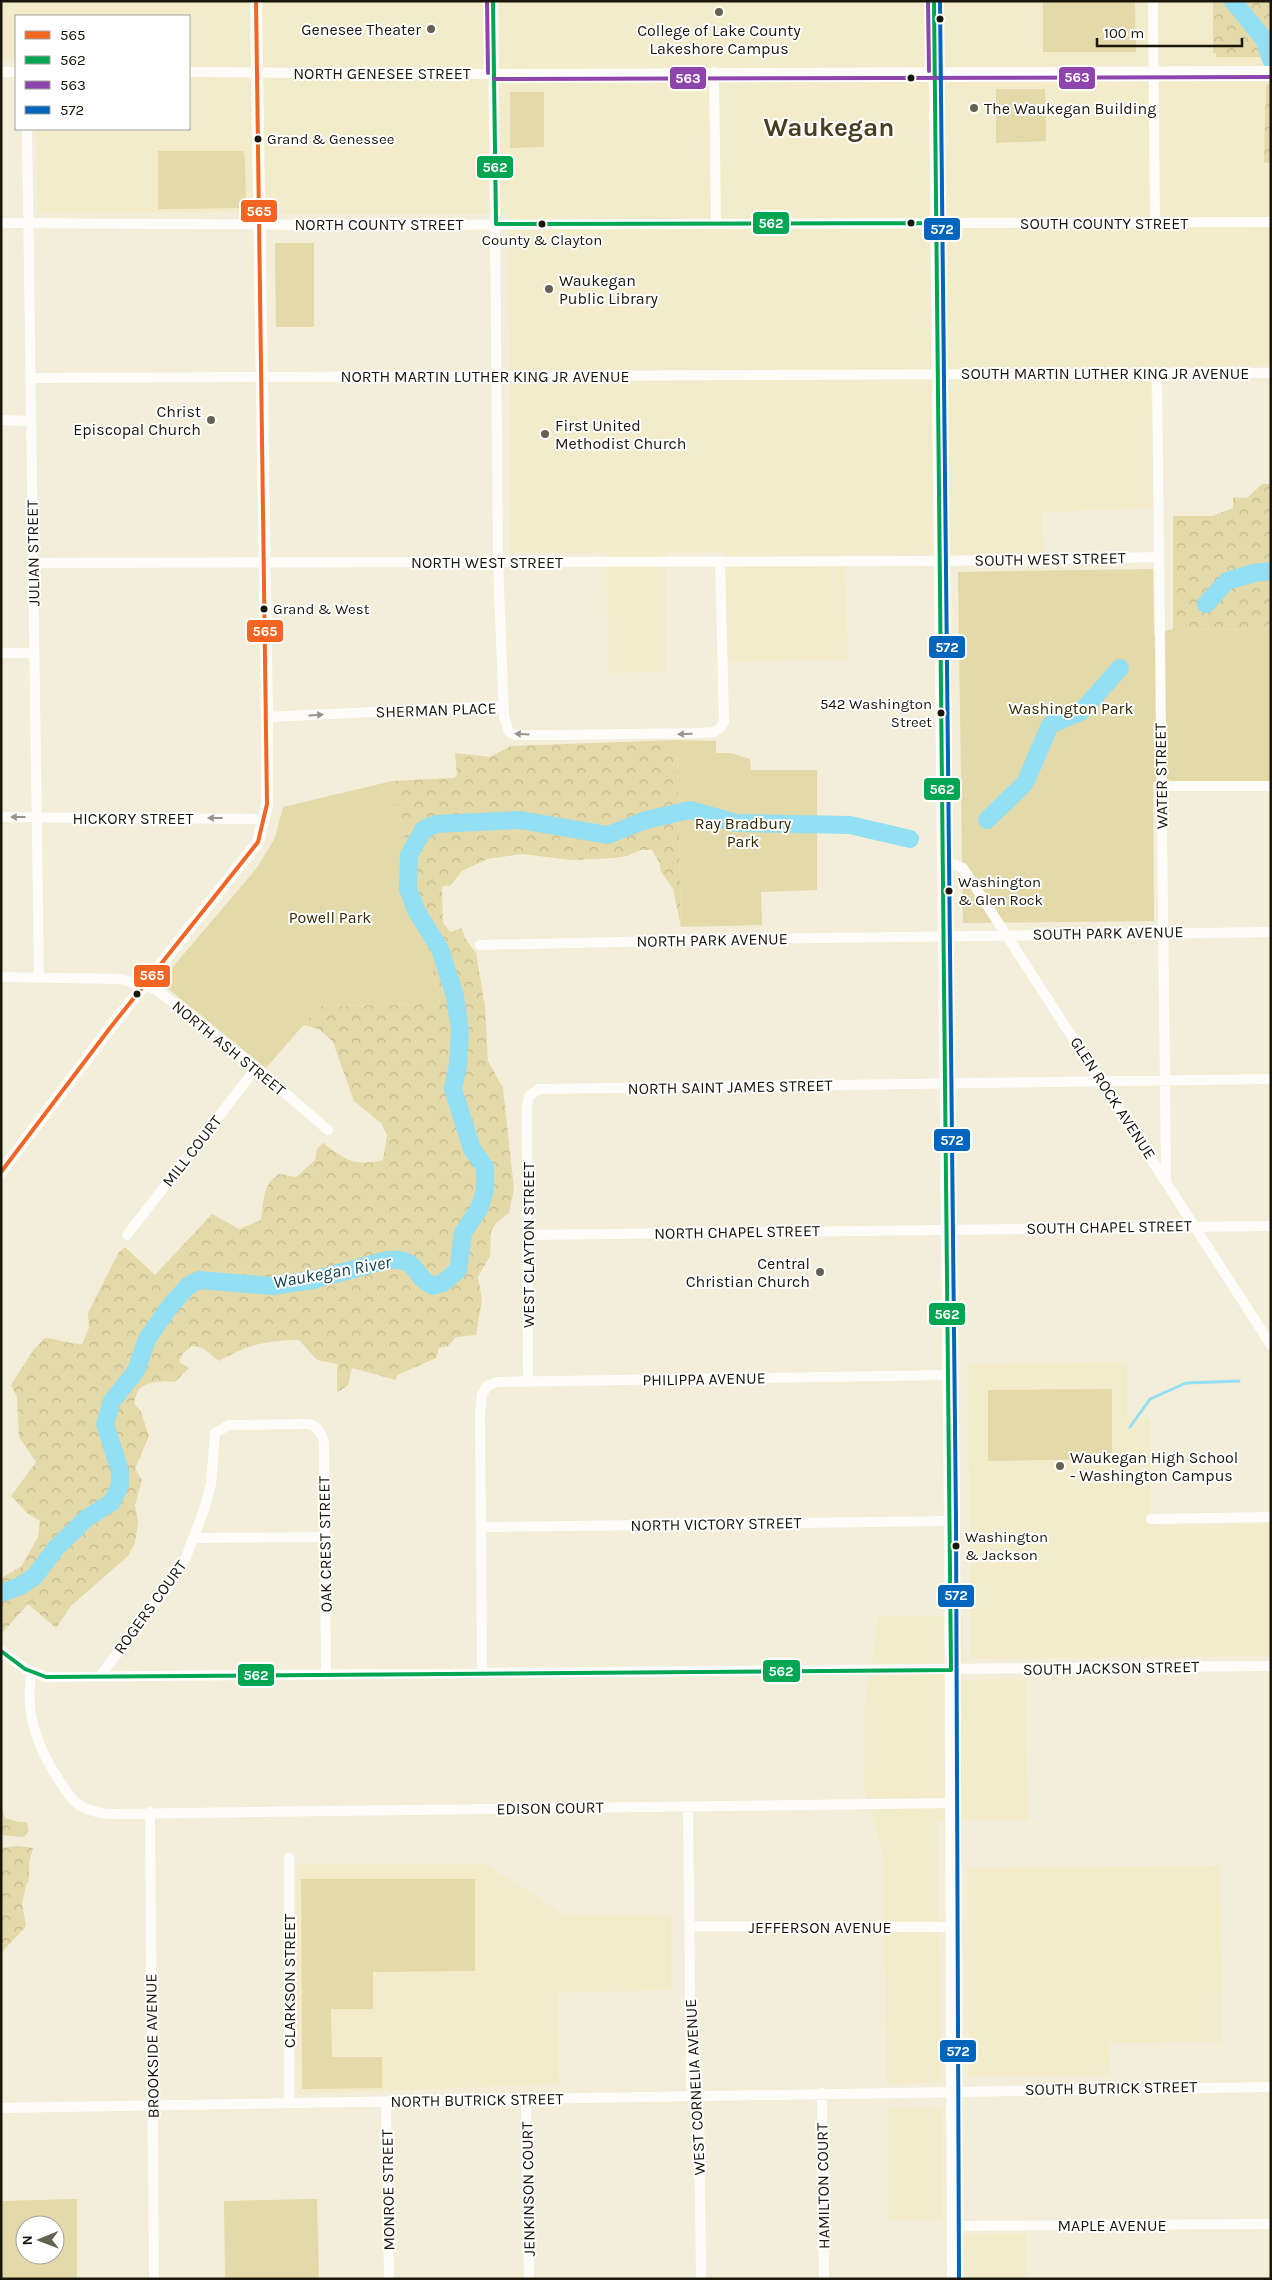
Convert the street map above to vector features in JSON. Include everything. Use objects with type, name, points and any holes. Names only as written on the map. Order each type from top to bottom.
[{"type":"main road","points":[[1,1172],[143,985],[258,842],[264,819],[267,804],[267,717],[256,1]]},
{"type":"main road","points":[[934,1],[940,374],[950,1521],[953,2279]]},
{"type":"street","points":[[493,1],[498,562],[503,706]]},
{"type":"street","points":[[1153,1],[1155,223]]},
{"type":"street","name":"NORTH GENESEE STREET","points":[[190,72],[494,73],[1271,70]]},
{"type":"street","points":[[1,72],[15,72]]},
{"type":"street","points":[[714,72],[716,224]]},
{"type":"street","name":"JULIAN STREET","points":[[27,130],[39,978]]},
{"type":"street","name":"NORTH COUNTY STREET","points":[[1,222],[260,225],[937,223]]},
{"type":"street","name":"SOUTH COUNTY STREET","points":[[937,223],[1271,222]]},
{"type":"street","name":"WATER STREET","points":[[1157,373],[1166,1180]]},
{"type":"street","name":"SOUTH MARTIN LUTHER KING JR AVENUE","points":[[940,374],[1271,373]]},
{"type":"street","name":"NORTH MARTIN LUTHER KING JR AVENUE","points":[[30,378],[940,374]]},
{"type":"street","points":[[1,420],[30,420]]},
{"type":"street","name":"SOUTH WEST STREET","points":[[941,561],[1159,557]]},
{"type":"street","name":"SHERMAN PLACE","points":[[267,717],[503,706],[506,728],[515,735],[703,733],[720,728],[724,722],[724,717],[720,561]]},
{"type":"street","name":"NORTH WEST STREET","points":[[33,562],[941,561]]},
{"type":"street","points":[[1,653],[34,653]]},
{"type":"street","points":[[1161,786],[1271,786]]},
{"type":"street","name":"HICKORY STREET","points":[[1,817],[264,819]]},
{"type":"street","name":"GLEN ROCK AVENUE","points":[[944,861],[963,868],[1271,1345]]},
{"type":"street","name":"SOUTH PARK AVENUE","points":[[944,936],[1271,932]]},
{"type":"street","name":"NORTH PARK AVENUE","points":[[480,945],[944,936]]},
{"type":"street","name":"NORTH ASH STREET","points":[[1,978],[121,979],[160,992],[256,1068],[328,1130]]},
{"type":"street","name":"MILL COURT","points":[[127,1235],[256,1068]]},
{"type":"street","name":"NORTH SAINT JAMES STREET","points":[[526,1108],[529,1096],[539,1089],[1271,1079]]},
{"type":"street","name":"WEST CLAYTON STREET","points":[[526,1108],[528,1382]]},
{"type":"street","name":"SOUTH CHAPEL STREET","points":[[947,1229],[1271,1226]]},
{"type":"street","name":"NORTH CHAPEL STREET","points":[[528,1235],[947,1229]]},
{"type":"street","name":"PHILIPPA AVENUE","points":[[481,1527],[480,1412],[482,1395],[487,1386],[497,1382],[948,1375]]},
{"type":"street","name":"OAK CREST STREET","points":[[226,1426],[311,1424],[322,1434],[324,1443],[326,1537],[326,1675]]},
{"type":"street","name":"ROGERS COURT","points":[[100,1676],[172,1582],[186,1557],[211,1484],[214,1462],[213,1439],[215,1433],[226,1426]]},
{"type":"street","points":[[1151,1519],[1271,1517]]},
{"type":"street","name":"NORTH VICTORY STREET","points":[[481,1527],[950,1521]]},
{"type":"street","points":[[481,1527],[482,1672]]},
{"type":"street","points":[[194,1538],[326,1537]]},
{"type":"street","points":[[1,1652],[32,1672]]},
{"type":"street","name":"SOUTH JACKSON STREET","points":[[32,1672],[46,1677],[1271,1666]]},
{"type":"street","name":"EDISON COURT","points":[[32,1672],[29,1685],[29,1703],[37,1740],[46,1760],[74,1801],[96,1812],[110,1814],[951,1802]]},
{"type":"street","name":"WEST CORNELIA AVENUE","points":[[688,1806],[691,2084],[699,2115],[701,2279]]},
{"type":"street","name":"BROOKSIDE AVENUE","points":[[150,1812],[154,2279]]},
{"type":"street","name":"CLARKSON STREET","points":[[289,1858],[290,2103]]},
{"type":"street","name":"JEFFERSON AVENUE","points":[[690,1926],[951,1927]]},
{"type":"street","name":"SOUTH BUTRICK STREET","points":[[952,2090],[1271,2086]]},
{"type":"street","name":"NORTH BUTRICK STREET","points":[[1,2108],[952,2090]]},
{"type":"street","name":"HAMILTON COURT","points":[[822,2093],[824,2279]]},
{"type":"street","name":"JENKINSON COURT","points":[[526,2099],[529,2279]]},
{"type":"street","name":"MONROE STREET","points":[[386,2102],[389,2279]]},
{"type":"street","name":"MAPLE AVENUE","points":[[953,2226],[1271,2224]]},
{"type":"shaded area","points":[[1,1],[1271,1],[1271,365],[1150,367],[1154,508],[1041,512],[1044,554],[844,555],[848,659],[729,662],[723,552],[666,552],[666,672],[608,673],[607,553],[511,553],[508,214],[38,213],[37,130],[190,130],[190,15],[15,15],[15,60],[1,60]]},
{"type":"shaded area","name":"Waukegan High School - Washington Campus","points":[[1127,1362],[1127,1418],[1150,1418],[1151,1525],[1271,1524],[1271,1656],[971,1659],[968,1364]]},
{"type":"shaded area","points":[[879,1616],[963,1617],[964,1680],[1025,1679],[1028,1820],[937,1820],[941,2082],[886,2084],[884,1858],[865,1791],[864,1710]]},
{"type":"shaded area","points":[[296,1864],[486,1864],[564,1915],[671,1915],[671,1990],[558,1993],[559,2084],[298,2094]]},
{"type":"shaded area","points":[[1220,1866],[1222,2042],[1108,2043],[1110,2075],[969,2076],[967,1868]]},
{"type":"shaded area","points":[[888,2109],[941,2109],[942,2219],[888,2220]]},
{"type":"shaded area","points":[[1026,2233],[1026,2279],[964,2279],[963,2234]]},
{"type":"green space","points":[[1043,1],[1135,1],[1136,52],[1043,52]]},
{"type":"green space","points":[[1213,1],[1271,1],[1271,57],[1216,57],[1216,53],[1213,53]]},
{"type":"green space","points":[[1266,84],[1271,84],[1271,164],[1264,162]]},
{"type":"green space","points":[[996,89],[1045,89],[1046,141],[996,143]]},
{"type":"green space","points":[[510,92],[544,92],[544,147],[510,148]]},
{"type":"green space","points":[[158,151],[243,151],[245,159],[246,208],[158,209]]},
{"type":"green space","points":[[275,243],[314,243],[314,327],[276,327]]},
{"type":"green space","points":[[1262,484],[1271,484],[1271,630],[1173,629],[1173,516],[1212,516],[1233,508],[1233,497],[1247,498]]},
{"type":"green space","name":"Washington Park","points":[[1153,569],[1154,634],[1173,629],[1271,630],[1271,781],[1153,782],[1154,921],[963,923],[958,572]]},
{"type":"green space","name":"Ray Bradbury Park","points":[[677,740],[716,741],[716,753],[731,753],[750,759],[751,770],[817,770],[817,890],[761,892],[762,925],[681,927]]},
{"type":"green space","points":[[677,740],[681,927],[673,889],[660,870],[660,864],[652,850],[641,850],[627,856],[613,858],[572,860],[522,854],[487,859],[462,871],[451,885],[442,887],[443,923],[450,932],[462,928],[465,938],[476,953],[485,1007],[488,1061],[503,1088],[514,1189],[509,1213],[496,1223],[491,1232],[490,1256],[478,1277],[482,1300],[476,1335],[456,1337],[448,1346],[439,1348],[436,1358],[397,1375],[396,1380],[352,1368],[348,1385],[337,1393],[337,1364],[317,1360],[299,1340],[257,1344],[219,1361],[203,1348],[192,1346],[183,1353],[179,1362],[189,1368],[175,1382],[160,1381],[145,1385],[138,1391],[134,1403],[141,1412],[149,1436],[135,1469],[142,1480],[135,1505],[138,1522],[135,1543],[128,1556],[71,1606],[56,1628],[28,1604],[3,1632],[1,1630],[1,1578],[21,1567],[38,1537],[40,1521],[28,1514],[11,1496],[36,1462],[19,1437],[17,1397],[11,1385],[34,1349],[45,1338],[82,1344],[89,1328],[88,1313],[119,1252],[125,1247],[155,1275],[212,1214],[239,1229],[261,1220],[265,1194],[273,1178],[279,1174],[296,1177],[315,1160],[317,1149],[323,1143],[344,1158],[357,1162],[364,1163],[383,1160],[387,1135],[381,1123],[354,1101],[333,1042],[319,1029],[303,1025],[320,1006],[440,1004],[392,781],[454,778],[457,775],[455,753],[490,757],[511,746]]},
{"type":"green space","name":"Powell Park","points":[[392,781],[440,1004],[320,1006],[266,1068],[160,982],[256,869],[275,838],[283,807]]},
{"type":"green space","points":[[1112,1389],[1112,1459],[988,1461],[988,1390]]},
{"type":"green space","points":[[1,1805],[5,1818],[27,1822],[28,1832],[24,1837],[1,1835]]},
{"type":"green space","points":[[18,1846],[33,1848],[29,1862],[29,1880],[22,1904],[26,1926],[1,1955],[1,1848]]},
{"type":"green space","points":[[301,1879],[475,1879],[475,1971],[373,1972],[373,2009],[331,2009],[332,2057],[382,2057],[382,2088],[302,2089]]},
{"type":"green space","points":[[77,2199],[77,2279],[1,2279],[1,2201]]},
{"type":"green space","points":[[317,2199],[319,2279],[225,2279],[224,2201]]},
{"type":"waterway","name":"Waukegan River","points":[[1233,1],[1264,39],[1271,60]]},
{"type":"waterway","points":[[1206,604],[1227,581],[1254,573],[1271,571]]},
{"type":"waterway","name":"Waukegan River","points":[[987,820],[1025,783],[1050,725],[1082,711],[1120,668]]},
{"type":"waterway","name":"Waukegan River","points":[[1,1593],[18,1587],[34,1577],[57,1547],[87,1518],[112,1502],[120,1485],[120,1471],[105,1424],[112,1401],[136,1371],[147,1339],[171,1305],[188,1286],[199,1280],[272,1286],[313,1280],[388,1260],[406,1262],[415,1268],[426,1282],[433,1286],[443,1283],[458,1270],[463,1233],[480,1207],[485,1190],[485,1167],[472,1149],[453,1089],[458,1065],[460,1030],[455,996],[440,949],[417,912],[408,889],[409,855],[424,829],[437,824],[520,820],[608,835],[646,820],[690,810],[736,823],[850,825],[910,839]]},
{"type":"waterway","points":[[1130,1427],[1150,1399],[1186,1383],[1239,1381]]},
{"type":"transit line","name":"565","points":[[1,1172],[110,1028],[258,842],[267,804],[256,1]]},
{"type":"transit line","name":"563","points":[[487,1],[488,73]]},
{"type":"transit line","name":"562","points":[[493,1],[496,224],[937,223]]},
{"type":"transit line","name":"563","points":[[928,1],[929,71]]},
{"type":"transit line","name":"562","points":[[1,1651],[25,1669],[46,1677],[951,1670],[934,1]]},
{"type":"transit line","name":"572","points":[[940,1],[956,1521],[959,2279]]},
{"type":"transit line","name":"563","points":[[494,79],[1271,77]]},
{"type":"place","name":"College of Lake County Lakeshore Campus","points":[[719,12]]},
{"type":"place","name":"Genesee Theater","points":[[431,29]]},
{"type":"place","name":"The Waukegan Building","points":[[974,108]]},
{"type":"place","name":"Grand & Genessee","points":[[258,139]]},
{"type":"place","name":"County & Clayton","points":[[542,224]]},
{"type":"place","name":"Waukegan Public Library","points":[[549,289]]},
{"type":"place","name":"Christ Episcopal Church","points":[[211,420]]},
{"type":"place","name":"First United Methodist Church","points":[[545,434]]},
{"type":"place","name":"Grand & West","points":[[264,609]]},
{"type":"place","name":"542 Washington Street","points":[[941,713]]},
{"type":"place","name":"Washington & Glen Rock","points":[[949,891]]},
{"type":"place","name":"Central Christian Church","points":[[820,1272]]},
{"type":"place","name":"Waukegan High School - Washington Campus","points":[[1060,1466]]},
{"type":"place","name":"Washington & Jackson","points":[[956,1546]]},
{"type":"district","name":"Waukegan","points":[[829,127]]}]
